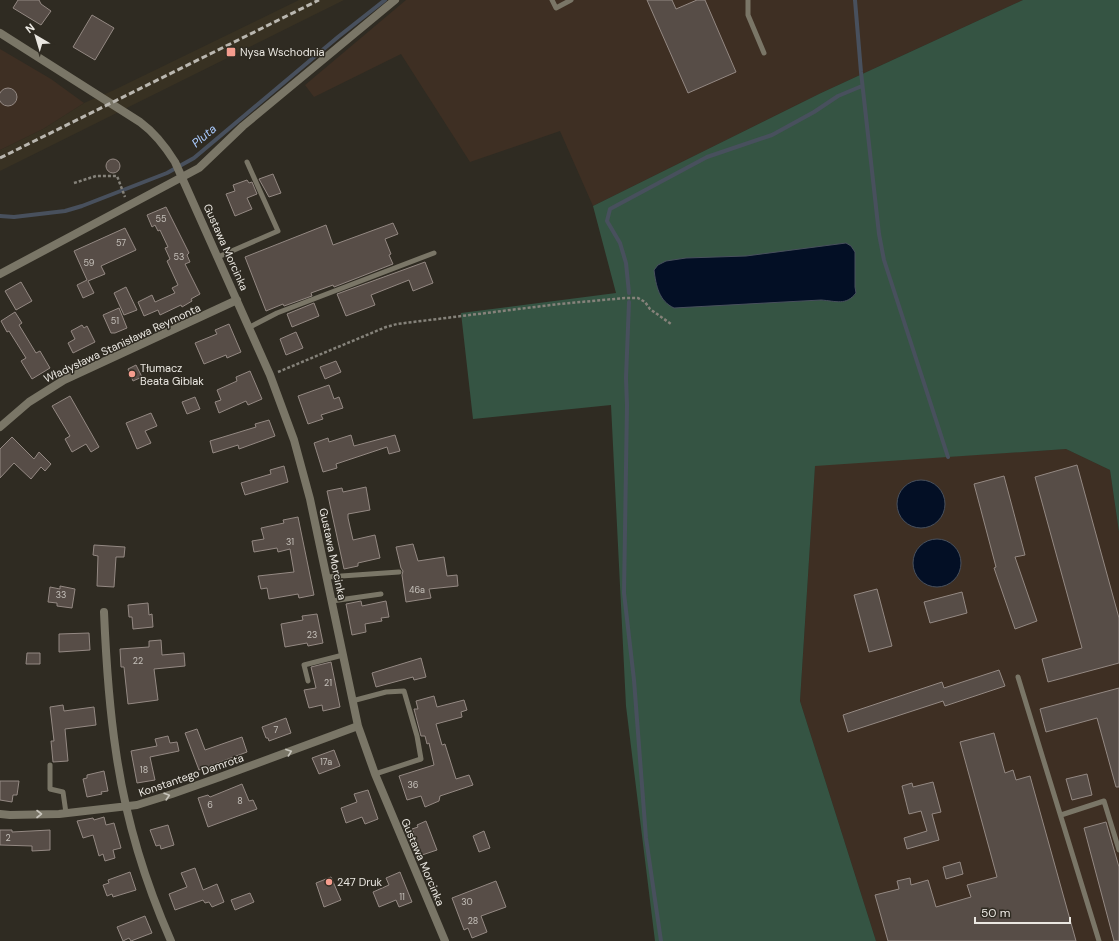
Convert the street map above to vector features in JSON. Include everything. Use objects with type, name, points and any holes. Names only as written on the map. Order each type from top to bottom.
[{"type":"street","points":[[0,274],[79,233],[181,175],[193,172],[206,163],[243,126],[395,0]]},
{"type":"street","name":"Gustawa Morcinka","points":[[0,33],[140,122],[164,144],[175,162],[250,328],[270,375],[294,440],[310,499],[358,726],[375,774],[445,941]]},
{"type":"street","name":"Władysława Stanisława Reymonta","points":[[0,427],[29,402],[64,380],[237,300]]},
{"type":"street","points":[[104,612],[111,710],[116,752],[126,806],[142,864],[171,941]]},
{"type":"street","name":"Konstantego Damrota","points":[[0,814],[66,814],[137,805],[172,794],[358,726]]},
{"type":"lane","points":[[552,0],[556,8],[571,0]]},
{"type":"lane","points":[[748,0],[748,15],[764,53]]},
{"type":"lane","points":[[218,257],[278,231],[247,162]]},
{"type":"lane","points":[[250,328],[277,314],[434,253]]},
{"type":"lane","points":[[327,577],[399,572]]},
{"type":"lane","points":[[332,601],[381,594]]},
{"type":"lane","points":[[308,681],[304,665],[343,655]]},
{"type":"lane","points":[[1018,677],[1099,941]]},
{"type":"lane","points":[[352,701],[386,692],[404,691],[417,736],[421,759],[375,774]]},
{"type":"lane","points":[[50,765],[50,789],[64,792],[66,814]]},
{"type":"lane","points":[[1061,815],[1104,801],[1119,850]]},
{"type":"path","points":[[74,183],[96,176],[117,176],[123,195]]},
{"type":"path","points":[[270,375],[386,327],[397,324],[559,304],[625,298],[638,298],[645,302],[650,309],[671,324]]},
{"type":"shaded area","points":[[299,0],[344,0],[0,171],[0,150],[43,129],[84,103],[112,91]]},
{"type":"shaded area","points":[[406,0],[1023,0],[821,93],[593,206],[560,131],[470,162],[401,54],[314,97],[305,85]]},
{"type":"shaded area","points":[[0,49],[51,79],[84,103],[43,129],[0,150]]},
{"type":"shaded area","points":[[1066,449],[1110,470],[1119,532],[1119,941],[876,941],[800,701],[815,465]]},
{"type":"green space","points":[[1023,0],[1119,0],[1119,532],[1110,470],[1066,449],[815,466],[800,701],[876,941],[655,941],[626,706],[611,405],[473,419],[461,313],[616,293],[593,206],[821,93]]},
{"type":"water","points":[[846,243],[851,246],[855,252],[856,293],[848,300],[840,302],[821,300],[674,308],[662,297],[656,282],[654,270],[658,265],[666,261],[686,258],[746,256]]},
{"type":"water","points":[[921,480],[930,482],[938,487],[943,495],[945,504],[943,513],[938,521],[930,526],[921,528],[912,526],[904,521],[899,513],[897,504],[899,495],[904,487],[912,482]]},
{"type":"water","points":[[937,539],[946,541],[954,546],[959,554],[961,563],[959,572],[954,580],[946,585],[937,587],[928,585],[920,580],[915,572],[913,563],[915,554],[920,546],[928,541]]},
{"type":"building","points":[[18,0],[39,0],[41,4],[51,11],[41,25],[13,8]]},
{"type":"building","points":[[647,0],[672,0],[676,9],[697,0],[705,0],[736,72],[688,93]]},
{"type":"building","points":[[92,15],[114,28],[95,60],[73,47]]},
{"type":"building","points":[[8,88],[14,91],[17,97],[14,103],[8,106],[2,103],[-1,97],[2,91]]},
{"type":"building","points":[[113,159],[118,161],[120,166],[118,171],[113,173],[108,171],[106,166],[108,161]]},
{"type":"building","points":[[273,174],[281,193],[269,197],[259,179]]},
{"type":"building","points":[[247,180],[249,183],[252,182],[257,194],[247,198],[252,209],[235,216],[226,194],[235,191],[233,185]]},
{"type":"building","points":[[166,207],[189,253],[187,255],[190,262],[185,264],[200,294],[191,299],[192,301],[182,307],[181,305],[160,315],[158,310],[144,316],[138,302],[152,295],[155,302],[175,293],[172,288],[178,285],[167,261],[170,259],[165,248],[168,247],[160,230],[158,231],[155,225],[152,227],[147,215]]},
{"type":"building","points":[[393,223],[398,234],[385,239],[393,264],[334,287],[333,285],[311,293],[312,296],[284,306],[283,304],[266,311],[245,257],[326,225],[333,245]]},
{"type":"building","points":[[125,228],[136,250],[101,266],[105,274],[88,281],[94,293],[83,298],[77,285],[87,280],[74,251]]},
{"type":"building","points":[[425,262],[433,283],[413,291],[409,280],[371,295],[375,305],[346,316],[337,294]]},
{"type":"building","points":[[21,282],[32,301],[16,310],[5,291]]},
{"type":"building","points":[[126,287],[137,310],[124,315],[114,293]]},
{"type":"building","points":[[314,303],[319,316],[292,327],[287,314]]},
{"type":"building","points":[[119,308],[127,328],[111,333],[103,315]]},
{"type":"building","points":[[15,312],[22,323],[19,325],[36,353],[40,351],[50,368],[32,379],[21,361],[26,358],[1,321]]},
{"type":"building","points":[[229,324],[241,352],[227,358],[226,355],[204,364],[195,343],[217,334],[215,330]]},
{"type":"building","points":[[82,325],[84,328],[87,326],[95,342],[73,353],[68,343],[75,339],[71,331]]},
{"type":"building","points":[[296,332],[303,348],[286,355],[280,339]]},
{"type":"building","points":[[336,361],[341,372],[325,379],[320,367]]},
{"type":"building","points":[[136,365],[142,377],[133,381],[128,369]]},
{"type":"building","points":[[250,371],[262,399],[248,405],[246,401],[219,413],[215,402],[221,400],[217,390],[237,381],[236,377]]},
{"type":"building","points":[[329,385],[334,399],[339,397],[343,408],[321,415],[323,419],[308,424],[298,396]]},
{"type":"building","points":[[70,396],[99,447],[91,452],[86,444],[72,452],[65,439],[70,436],[52,406]]},
{"type":"building","points":[[195,397],[200,409],[187,414],[182,402]]},
{"type":"building","points":[[151,413],[157,426],[145,431],[151,443],[137,449],[126,423]]},
{"type":"building","points":[[269,420],[275,436],[239,449],[238,445],[213,453],[210,441],[256,427],[255,424]]},
{"type":"building","points":[[351,435],[354,446],[395,435],[400,451],[389,454],[387,447],[336,464],[337,468],[323,472],[314,443],[328,438],[329,442]]},
{"type":"building","points":[[12,437],[34,459],[39,452],[51,464],[45,471],[41,467],[31,479],[14,463],[0,478],[0,449]]},
{"type":"building","points":[[1077,465],[1119,618],[1119,663],[1048,682],[1042,659],[1082,648],[1035,477]]},
{"type":"building","points":[[284,466],[288,482],[245,495],[241,483],[271,474],[270,470]]},
{"type":"building","points":[[1004,476],[1025,555],[1015,557],[1037,621],[1015,629],[994,568],[996,567],[974,484]]},
{"type":"building","points":[[366,487],[370,510],[348,514],[348,518],[353,540],[375,535],[380,558],[358,563],[358,566],[344,569],[327,491],[342,488],[343,492]]},
{"type":"building","points":[[298,517],[314,595],[299,598],[298,594],[269,599],[267,588],[261,589],[258,576],[294,572],[290,549],[278,552],[277,548],[254,552],[252,541],[264,539],[261,528],[284,523],[283,520]]},
{"type":"building","points":[[413,544],[418,561],[444,557],[447,576],[457,575],[458,586],[429,589],[431,598],[406,602],[402,575],[403,571],[396,547]]},
{"type":"building","points":[[94,545],[125,547],[124,557],[116,557],[114,587],[97,586],[98,556],[93,555]]},
{"type":"building","points":[[60,586],[75,589],[72,608],[57,606],[57,603],[48,602],[50,587],[60,589]]},
{"type":"building","points":[[877,589],[892,646],[869,652],[854,595]]},
{"type":"building","points":[[962,592],[967,613],[930,623],[924,602]]},
{"type":"building","points":[[361,601],[362,606],[386,601],[389,617],[381,618],[382,621],[365,624],[366,632],[352,635],[346,604]]},
{"type":"building","points":[[148,603],[149,615],[152,614],[153,627],[133,629],[132,617],[129,617],[128,605]]},
{"type":"building","points":[[317,614],[323,643],[308,646],[307,643],[285,647],[281,624],[303,620],[302,616]]},
{"type":"building","points":[[89,633],[90,650],[59,652],[59,634]]},
{"type":"building","points":[[161,640],[162,655],[184,653],[185,666],[154,669],[158,700],[128,704],[124,667],[121,667],[120,649],[149,647],[149,641]]},
{"type":"building","points":[[27,653],[40,653],[40,664],[26,664]]},
{"type":"building","points":[[421,658],[426,677],[414,680],[413,677],[376,687],[372,673]]},
{"type":"building","points":[[331,662],[340,707],[323,711],[322,705],[309,708],[304,690],[316,688],[311,667]]},
{"type":"building","points":[[999,670],[1005,686],[945,706],[943,701],[848,732],[843,715],[942,682],[944,688]]},
{"type":"building","points":[[1119,688],[1119,787],[1116,787],[1097,718],[1046,732],[1040,709]]},
{"type":"building","points":[[434,696],[437,707],[464,700],[467,710],[461,712],[462,717],[436,724],[442,745],[445,744],[456,779],[469,775],[473,785],[440,796],[439,801],[425,807],[421,796],[407,800],[399,776],[434,765],[429,743],[427,744],[425,736],[421,736],[414,709],[418,709],[416,701]]},
{"type":"building","points":[[63,705],[64,711],[94,707],[96,725],[65,729],[68,761],[53,762],[51,741],[54,741],[50,707]]},
{"type":"building","points":[[286,718],[291,733],[269,741],[268,738],[266,738],[262,727]]},
{"type":"building","points":[[197,729],[205,750],[242,737],[247,752],[199,770],[185,733]]},
{"type":"building","points":[[994,733],[1005,773],[1013,770],[1016,780],[1030,776],[1076,941],[888,941],[875,895],[899,889],[897,881],[910,878],[911,885],[928,880],[936,907],[971,897],[967,885],[997,877],[960,742]]},
{"type":"building","points":[[168,736],[170,743],[177,742],[179,751],[150,757],[155,780],[137,783],[131,751],[157,746],[155,739]]},
{"type":"building","points":[[334,750],[340,766],[319,774],[312,758]]},
{"type":"building","points":[[104,771],[108,791],[101,792],[102,794],[87,797],[83,779],[87,778],[87,775]]},
{"type":"building","points":[[1087,774],[1092,795],[1072,800],[1066,779]]},
{"type":"building","points":[[0,781],[19,781],[17,795],[13,795],[12,802],[0,800]]},
{"type":"building","points":[[933,782],[941,812],[932,814],[939,840],[907,849],[904,838],[927,831],[921,811],[909,814],[902,786],[912,783],[913,787]]},
{"type":"building","points":[[242,784],[249,801],[253,800],[257,809],[208,827],[198,798],[208,795],[210,797]]},
{"type":"building","points":[[368,790],[378,819],[365,824],[362,817],[346,823],[341,808],[357,802],[354,794]]},
{"type":"building","points":[[104,817],[106,825],[114,823],[121,848],[113,850],[115,858],[105,861],[103,854],[99,856],[93,835],[83,838],[77,821],[93,818],[94,820]]},
{"type":"building","points":[[426,821],[437,850],[422,855],[412,829],[418,827],[417,825]]},
{"type":"building","points":[[1106,822],[1119,867],[1119,941],[1114,941],[1084,828]]},
{"type":"building","points":[[168,825],[174,845],[161,849],[160,845],[156,846],[150,830]]},
{"type":"building","points":[[0,830],[12,830],[12,832],[50,830],[50,850],[32,851],[32,846],[0,845]]},
{"type":"building","points":[[484,831],[490,848],[479,852],[473,836]]},
{"type":"building","points":[[960,862],[963,874],[946,879],[943,867]]},
{"type":"building","points":[[195,868],[203,890],[217,884],[224,902],[212,907],[209,902],[205,903],[203,900],[175,910],[169,894],[187,887],[181,873]]},
{"type":"building","points":[[130,872],[136,890],[113,897],[112,894],[107,896],[103,885],[109,883],[108,880]]},
{"type":"building","points":[[400,872],[412,902],[399,907],[396,900],[379,907],[373,892],[389,885],[386,878]]},
{"type":"building","points":[[331,877],[341,900],[324,907],[316,883]]},
{"type":"building","points":[[496,881],[506,907],[481,916],[487,932],[472,938],[468,928],[464,930],[452,898]]},
{"type":"building","points":[[250,893],[254,902],[235,910],[231,900]]},
{"type":"building","points":[[145,916],[152,933],[131,941],[129,938],[123,941],[117,927]]},
{"type":"waterway","name":"Pluta","points":[[0,216],[14,217],[65,211],[82,206],[167,173],[194,158],[338,37],[385,0]]},
{"type":"waterway","points":[[855,0],[861,72],[879,234],[884,260],[948,457]]},
{"type":"waterway","points":[[629,293],[626,263],[620,243],[607,221],[610,209],[707,157],[772,135],[814,112],[838,96],[862,86]]},
{"type":"waterway","points":[[629,302],[626,378],[627,405],[624,593],[634,680],[646,838],[661,941]]},
{"type":"railway","points":[[0,158],[319,0]]},
{"type":"place","name":"Nysa Wschodnia","points":[[231,52]]},
{"type":"place","name":"Tłumacz Beata Giblak","points":[[132,374]]},
{"type":"place","name":"247 Druk","points":[[329,882]]}]
